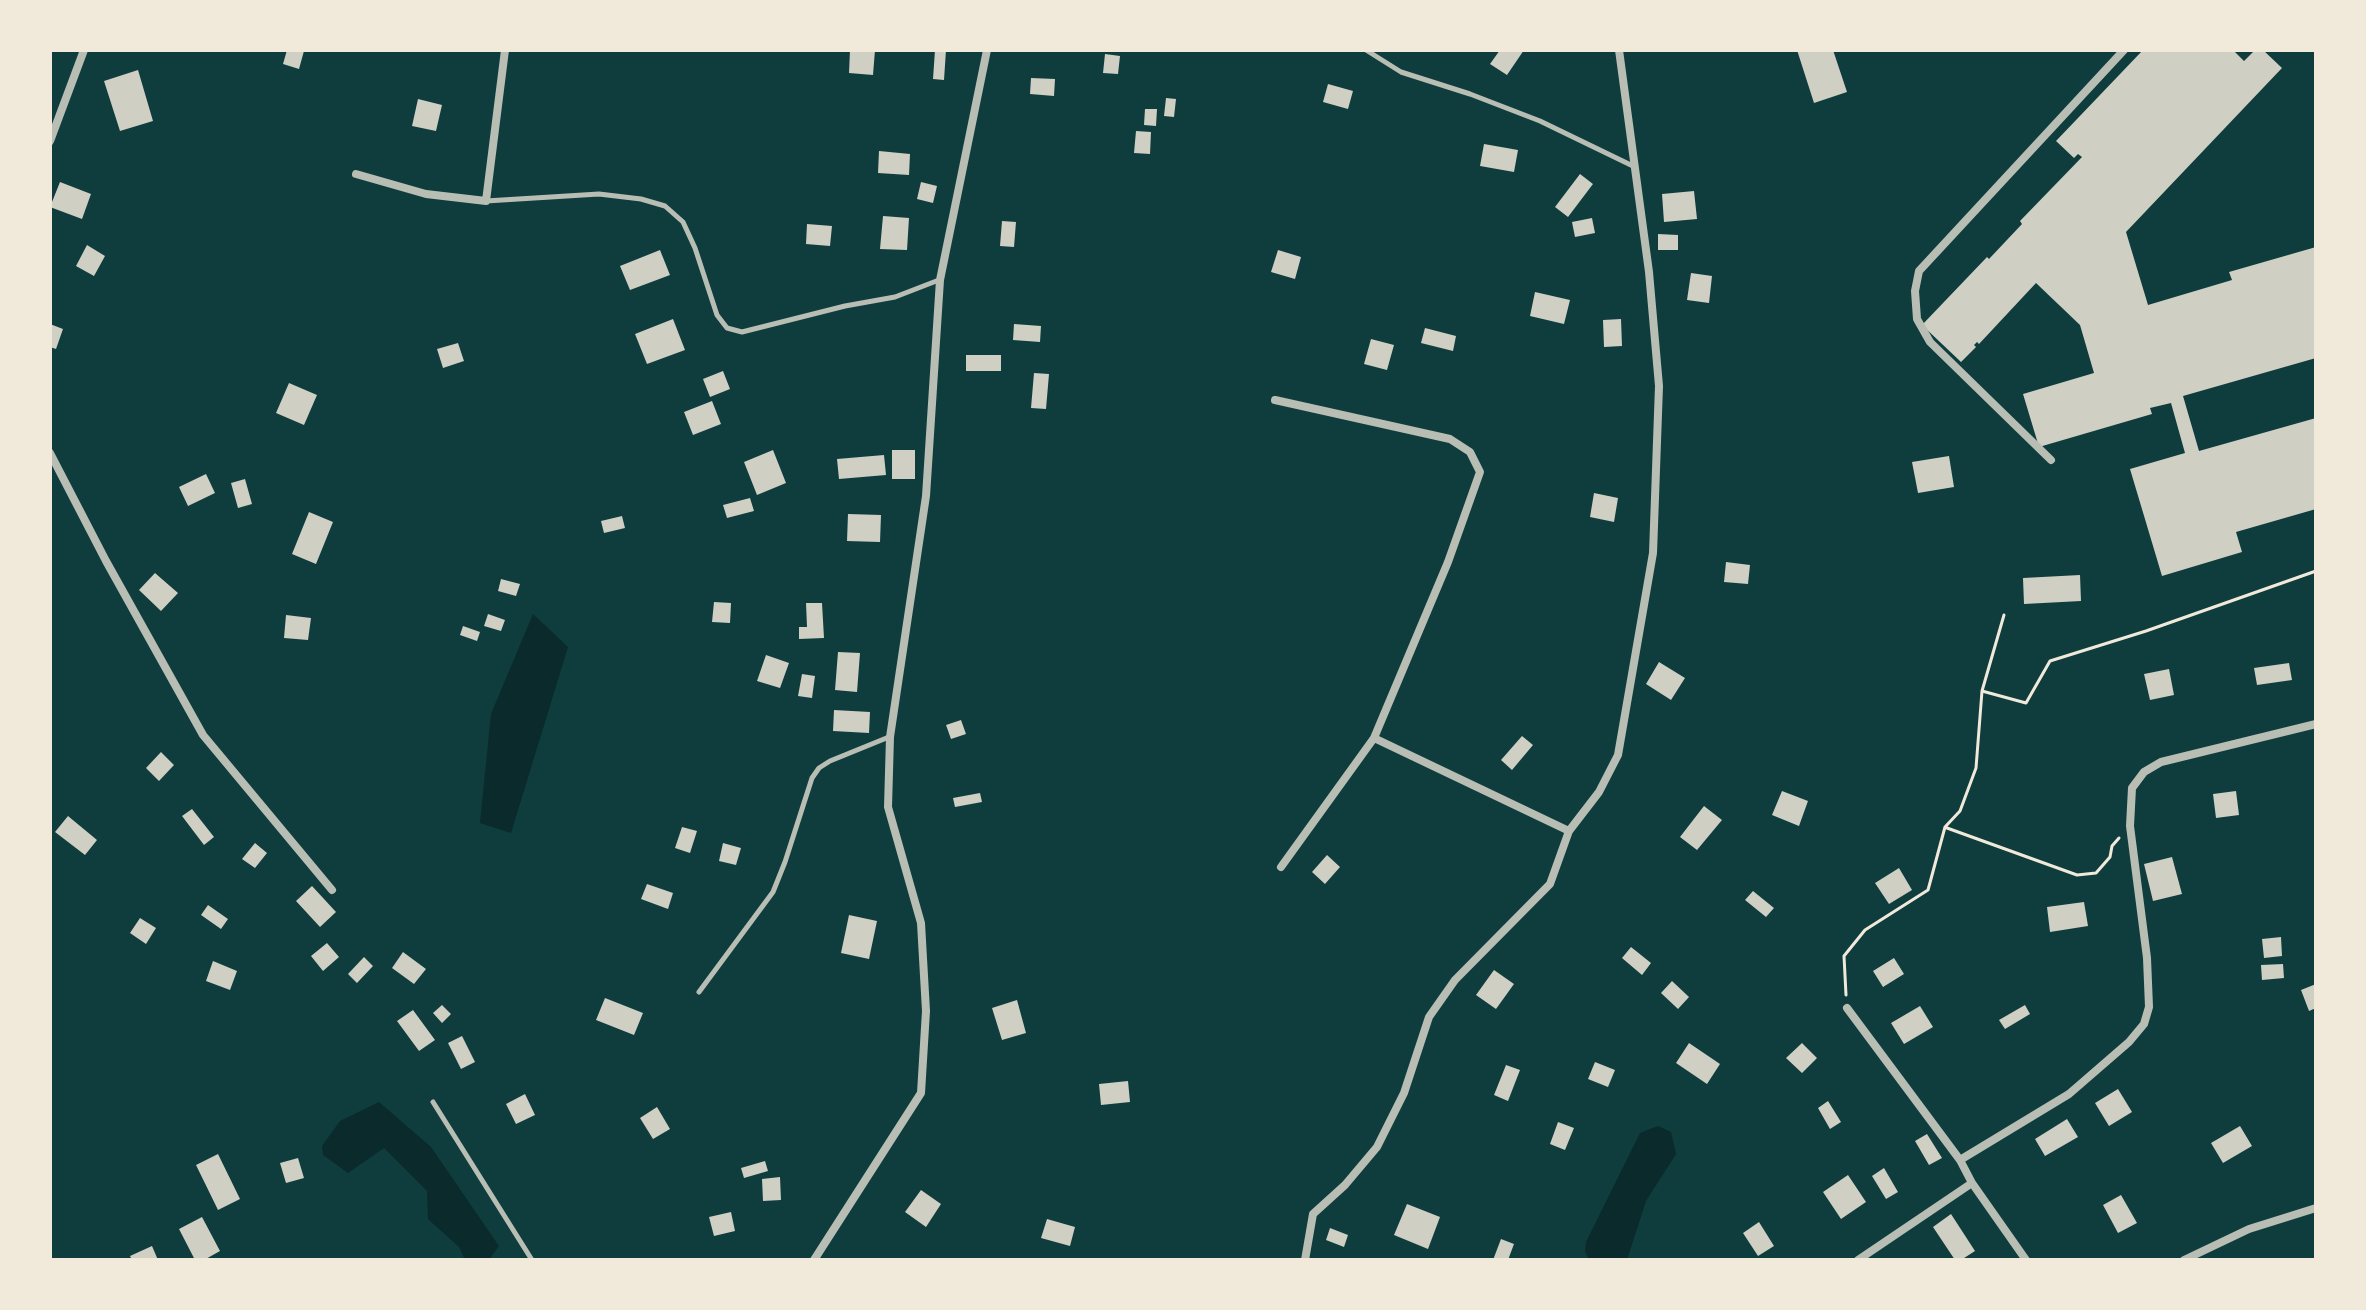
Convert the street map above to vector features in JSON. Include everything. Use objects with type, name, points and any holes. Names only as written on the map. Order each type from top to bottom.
[{"type":"street","points":[[50,141],[84,50]]},
{"type":"street","points":[[356,174],[426,194],[486,201],[505,50]]},
{"type":"street","points":[[814,1260],[921,1093],[926,1011],[921,923],[888,807],[890,737],[926,496],[940,280],[987,50]]},
{"type":"street","points":[[1305,1260],[1313,1214],[1345,1185],[1377,1147],[1404,1093],[1429,1017],[1455,980],[1550,884],[1569,831],[1599,792],[1618,755],[1653,553],[1659,386],[1649,272],[1619,50]]},
{"type":"street","points":[[2051,460],[1930,342],[1917,319],[1915,291],[1919,271],[2124,50]]},
{"type":"street","points":[[1275,400],[1450,439],[1470,452],[1480,472],[1448,562],[1374,738],[1281,867]]},
{"type":"street","points":[[50,453],[203,735],[332,890]]},
{"type":"street","points":[[1960,1160],[2069,1094],[2129,1042],[2144,1024],[2149,1007],[2147,958],[2130,826],[2132,788],[2144,772],[2161,762],[2316,724]]},
{"type":"street","points":[[1374,738],[1569,831]]},
{"type":"street","points":[[1847,1008],[1960,1160],[1972,1183],[2026,1260]]},
{"type":"street","points":[[1858,1260],[1972,1183]]},
{"type":"street","points":[[2184,1260],[2249,1229],[2316,1208]]},
{"type":"lane","points":[[1366,50],[1401,72],[1540,121],[1635,167]]},
{"type":"lane","points":[[486,201],[599,194],[641,199],[665,206],[683,222],[717,315],[727,328],[742,332],[895,297],[940,280]]},
{"type":"lane","points":[[699,992],[773,892],[812,778],[819,768],[890,737]]},
{"type":"lane","points":[[433,1102],[532,1260]]},
{"type":"path","points":[[1982,691],[2026,703],[2050,661],[2316,571]]},
{"type":"path","points":[[1847,1008],[1844,956],[1865,930],[1928,890],[1945,827],[1960,811],[1976,768],[1982,691],[2004,615]]},
{"type":"path","points":[[1945,827],[2077,875],[2096,873],[2110,857],[2112,846],[2130,826]]},
{"type":"water","points":[[533,614],[568,647],[511,833],[480,823],[491,714]]},
{"type":"water","points":[[379,1102],[431,1147],[499,1246],[489,1260],[465,1260],[459,1247],[428,1219],[427,1191],[384,1148],[348,1173],[323,1155],[322,1146],[340,1121]]},
{"type":"water","points":[[1658,1126],[1671,1132],[1676,1154],[1646,1201],[1627,1260],[1589,1260],[1585,1251],[1586,1242],[1640,1133]]},
{"type":"building","points":[[287,50],[304,51],[299,69],[283,64]]},
{"type":"building","points":[[850,50],[875,50],[873,75],[849,73]]},
{"type":"building","points":[[935,50],[946,50],[944,80],[933,79]]},
{"type":"building","points":[[1500,50],[1524,50],[1507,75],[1490,64]]},
{"type":"building","points":[[1797,50],[1833,50],[1847,92],[1814,103]]},
{"type":"building","points":[[2143,50],[2233,50],[2244,61],[2255,50],[2263,50],[2282,68],[2126,232],[2148,305],[2232,280],[2229,272],[2316,247],[2316,358],[2183,396],[2199,451],[2316,418],[2316,509],[2236,532],[2242,552],[2162,576],[2130,469],[2185,453],[2171,403],[2150,408],[2152,414],[2039,447],[2023,394],[2094,373],[2080,325],[2036,283],[1961,362],[1922,325],[1987,257],[1989,259],[2022,224],[2020,221],[2082,157],[2078,154],[2074,158],[2056,141]]},
{"type":"building","points":[[1105,54],[1120,56],[1118,74],[1103,73]]},
{"type":"building","points":[[138,70],[153,121],[120,131],[104,81]]},
{"type":"building","points":[[1031,78],[1055,79],[1054,96],[1030,94]]},
{"type":"building","points":[[1328,84],[1353,91],[1348,109],[1323,102]]},
{"type":"building","points":[[1166,98],[1176,99],[1174,117],[1164,116]]},
{"type":"building","points":[[418,99],[442,105],[436,131],[412,126]]},
{"type":"building","points":[[1145,109],[1157,109],[1156,126],[1144,125]]},
{"type":"building","points":[[1136,131],[1151,132],[1150,154],[1134,153]]},
{"type":"building","points":[[1484,144],[1518,150],[1514,172],[1480,166]]},
{"type":"building","points":[[879,151],[910,154],[909,175],[878,173]]},
{"type":"building","points":[[1580,174],[1593,184],[1568,217],[1555,207]]},
{"type":"building","points":[[60,182],[91,194],[82,219],[50,207]]},
{"type":"building","points":[[921,182],[937,186],[933,203],[917,199]]},
{"type":"building","points":[[1694,191],[1697,219],[1664,222],[1662,194]]},
{"type":"building","points":[[883,216],[909,218],[907,250],[880,249]]},
{"type":"building","points":[[1592,218],[1595,233],[1575,237],[1572,222]]},
{"type":"building","points":[[1002,221],[1016,222],[1014,247],[1000,246]]},
{"type":"building","points":[[807,224],[832,226],[830,246],[806,244]]},
{"type":"building","points":[[1658,234],[1678,235],[1678,250],[1658,250]]},
{"type":"building","points":[[87,245],[105,256],[94,276],[76,266]]},
{"type":"building","points":[[660,250],[670,275],[630,290],[620,266]]},
{"type":"building","points":[[1278,250],[1301,257],[1295,279],[1271,272]]},
{"type":"building","points":[[1691,273],[1712,276],[1709,303],[1687,300]]},
{"type":"building","points":[[1535,292],[1570,300],[1564,324],[1530,316]]},
{"type":"building","points":[[673,319],[685,350],[647,364],[635,334]]},
{"type":"building","points":[[1621,319],[1622,346],[1604,347],[1603,320]]},
{"type":"building","points":[[50,324],[63,329],[56,349],[50,347]]},
{"type":"building","points":[[1014,324],[1041,326],[1040,342],[1013,340]]},
{"type":"building","points":[[1425,328],[1456,336],[1453,351],[1421,343]]},
{"type":"building","points":[[1371,339],[1394,345],[1387,370],[1364,364]]},
{"type":"building","points":[[458,343],[464,361],[443,368],[437,349]]},
{"type":"building","points":[[966,355],[1001,355],[1001,371],[966,371]]},
{"type":"building","points":[[723,371],[730,389],[710,397],[703,379]]},
{"type":"building","points":[[1034,373],[1049,374],[1046,409],[1031,408]]},
{"type":"building","points":[[289,383],[317,395],[304,425],[276,413]]},
{"type":"building","points":[[712,401],[721,424],[693,435],[684,412]]},
{"type":"building","points":[[773,450],[786,483],[757,495],[744,462]]},
{"type":"building","points":[[892,450],[915,450],[915,479],[892,479]]},
{"type":"building","points":[[884,455],[886,475],[839,479],[837,459]]},
{"type":"building","points":[[1949,456],[1954,487],[1918,493],[1912,462]]},
{"type":"building","points":[[206,474],[215,493],[188,506],[179,487]]},
{"type":"building","points":[[245,479],[252,504],[238,508],[231,483]]},
{"type":"building","points":[[1594,493],[1618,498],[1614,522],[1590,517]]},
{"type":"building","points":[[750,498],[754,511],[727,518],[723,505]]},
{"type":"building","points":[[309,512],[333,522],[316,564],[292,554]]},
{"type":"building","points":[[848,514],[881,515],[880,542],[847,541]]},
{"type":"building","points":[[622,516],[625,528],[604,533],[601,521]]},
{"type":"building","points":[[1726,562],[1750,565],[1748,584],[1724,582]]},
{"type":"building","points":[[155,573],[178,593],[161,611],[139,590]]},
{"type":"building","points":[[2080,575],[2081,601],[2024,604],[2023,578]]},
{"type":"building","points":[[501,579],[520,584],[516,596],[498,591]]},
{"type":"building","points":[[714,602],[731,603],[730,623],[712,622]]},
{"type":"building","points":[[806,603],[822,603],[824,638],[799,639],[799,627],[807,627]]},
{"type":"building","points":[[488,614],[505,620],[501,631],[484,626]]},
{"type":"building","points":[[286,615],[311,618],[308,640],[284,638]]},
{"type":"building","points":[[463,626],[480,632],[477,641],[460,635]]},
{"type":"building","points":[[838,652],[860,653],[857,692],[835,690]]},
{"type":"building","points":[[766,655],[789,663],[780,688],[757,681]]},
{"type":"building","points":[[1659,662],[1685,678],[1671,700],[1646,684]]},
{"type":"building","points":[[2289,663],[2292,680],[2257,685],[2254,668]]},
{"type":"building","points":[[2169,669],[2174,695],[2150,700],[2144,674]]},
{"type":"building","points":[[802,674],[815,676],[812,698],[798,696]]},
{"type":"building","points":[[834,710],[870,712],[869,733],[833,731]]},
{"type":"building","points":[[961,720],[966,734],[951,739],[946,725]]},
{"type":"building","points":[[1522,736],[1533,745],[1512,770],[1501,760]]},
{"type":"building","points":[[161,752],[174,765],[159,781],[146,768]]},
{"type":"building","points":[[1782,791],[1808,801],[1799,826],[1772,815]]},
{"type":"building","points":[[2236,791],[2239,815],[2216,818],[2213,794]]},
{"type":"building","points":[[980,793],[982,802],[955,807],[953,798]]},
{"type":"building","points":[[1704,806],[1722,820],[1697,850],[1680,837]]},
{"type":"building","points":[[192,809],[214,837],[204,845],[182,816]]},
{"type":"building","points":[[68,816],[97,840],[85,855],[55,832]]},
{"type":"building","points":[[682,827],[697,831],[690,853],[675,848]]},
{"type":"building","points":[[255,843],[267,853],[255,868],[242,859]]},
{"type":"building","points":[[723,843],[741,848],[736,865],[719,861]]},
{"type":"building","points":[[1327,855],[1340,867],[1325,884],[1312,872]]},
{"type":"building","points":[[2172,857],[2182,894],[2153,901],[2144,864]]},
{"type":"building","points":[[1899,868],[1912,890],[1889,904],[1875,883]]},
{"type":"building","points":[[647,884],[673,893],[668,909],[641,899]]},
{"type":"building","points":[[312,886],[336,912],[320,927],[296,901]]},
{"type":"building","points":[[1753,891],[1774,908],[1766,917],[1745,900]]},
{"type":"building","points":[[2084,902],[2088,926],[2050,932],[2047,907]]},
{"type":"building","points":[[208,905],[228,919],[221,929],[201,915]]},
{"type":"building","points":[[849,915],[877,921],[869,959],[841,953]]},
{"type":"building","points":[[140,918],[156,928],[146,944],[130,933]]},
{"type":"building","points":[[2281,937],[2282,956],[2264,958],[2262,939]]},
{"type":"building","points":[[327,943],[339,957],[323,971],[311,956]]},
{"type":"building","points":[[1631,947],[1651,963],[1642,975],[1622,958]]},
{"type":"building","points":[[403,952],[426,969],[414,984],[392,968]]},
{"type":"building","points":[[364,957],[373,966],[357,983],[348,974]]},
{"type":"building","points":[[1894,958],[1904,974],[1883,987],[1873,971]]},
{"type":"building","points":[[213,961],[237,971],[230,990],[206,981]]},
{"type":"building","points":[[2283,964],[2284,978],[2262,980],[2261,965]]},
{"type":"building","points":[[1494,970],[1514,984],[1496,1009],[1476,995]]},
{"type":"building","points":[[1672,981],[1689,997],[1678,1009],[1661,993]]},
{"type":"building","points":[[2316,984],[2316,1008],[2309,1011],[2301,990]]},
{"type":"building","points":[[605,998],[643,1013],[634,1035],[596,1020]]},
{"type":"building","points":[[1017,1000],[1026,1033],[1002,1040],[992,1008]]},
{"type":"building","points":[[442,1005],[451,1014],[442,1023],[433,1013]]},
{"type":"building","points":[[2025,1005],[2030,1014],[2005,1029],[1999,1020]]},
{"type":"building","points":[[1920,1006],[1933,1027],[1904,1044],[1891,1023]]},
{"type":"building","points":[[413,1010],[435,1040],[419,1051],[397,1021]]},
{"type":"building","points":[[462,1036],[475,1062],[461,1069],[448,1043]]},
{"type":"building","points":[[1689,1043],[1720,1064],[1707,1084],[1676,1063]]},
{"type":"building","points":[[1802,1043],[1817,1058],[1802,1073],[1786,1058]]},
{"type":"building","points":[[1595,1062],[1615,1070],[1608,1087],[1588,1079]]},
{"type":"building","points":[[1506,1065],[1520,1070],[1508,1101],[1494,1095]]},
{"type":"building","points":[[1128,1081],[1130,1102],[1101,1105],[1099,1084]]},
{"type":"building","points":[[2118,1089],[2132,1112],[2109,1126],[2095,1103]]},
{"type":"building","points":[[525,1094],[535,1115],[516,1124],[506,1104]]},
{"type":"building","points":[[1828,1101],[1841,1122],[1830,1129],[1818,1108]]},
{"type":"building","points":[[657,1107],[670,1129],[653,1139],[640,1118]]},
{"type":"building","points":[[2067,1119],[2078,1137],[2045,1156],[2035,1139]]},
{"type":"building","points":[[1558,1122],[1574,1128],[1565,1150],[1550,1144]]},
{"type":"building","points":[[2240,1126],[2252,1146],[2223,1163],[2211,1143]]},
{"type":"building","points":[[1927,1134],[1942,1158],[1929,1165],[1915,1141]]},
{"type":"building","points":[[218,1154],[240,1199],[218,1210],[196,1165]]},
{"type":"building","points":[[298,1158],[304,1178],[286,1183],[280,1163]]},
{"type":"building","points":[[765,1161],[768,1171],[744,1178],[741,1168]]},
{"type":"building","points":[[1884,1168],[1898,1192],[1886,1199],[1872,1176]]},
{"type":"building","points":[[1848,1175],[1866,1202],[1841,1219],[1823,1192]]},
{"type":"building","points":[[780,1177],[781,1200],[763,1201],[762,1179]]},
{"type":"building","points":[[921,1190],[941,1204],[926,1227],[905,1212]]},
{"type":"building","points":[[2121,1195],[2137,1223],[2118,1233],[2103,1205]]},
{"type":"building","points":[[1407,1204],[1440,1217],[1428,1249],[1394,1235]]},
{"type":"building","points":[[731,1212],[735,1231],[714,1236],[709,1217]]},
{"type":"building","points":[[1951,1214],[1975,1251],[1961,1260],[1955,1260],[1933,1227]]},
{"type":"building","points":[[202,1217],[220,1251],[204,1260],[195,1260],[179,1229]]},
{"type":"building","points":[[1047,1219],[1075,1227],[1070,1246],[1041,1238]]},
{"type":"building","points":[[1759,1222],[1774,1246],[1758,1256],[1743,1233]]},
{"type":"building","points":[[1330,1228],[1348,1235],[1344,1247],[1326,1240]]},
{"type":"building","points":[[1501,1239],[1514,1244],[1508,1260],[1493,1260]]},
{"type":"building","points":[[152,1246],[158,1260],[132,1260],[130,1256]]}]
